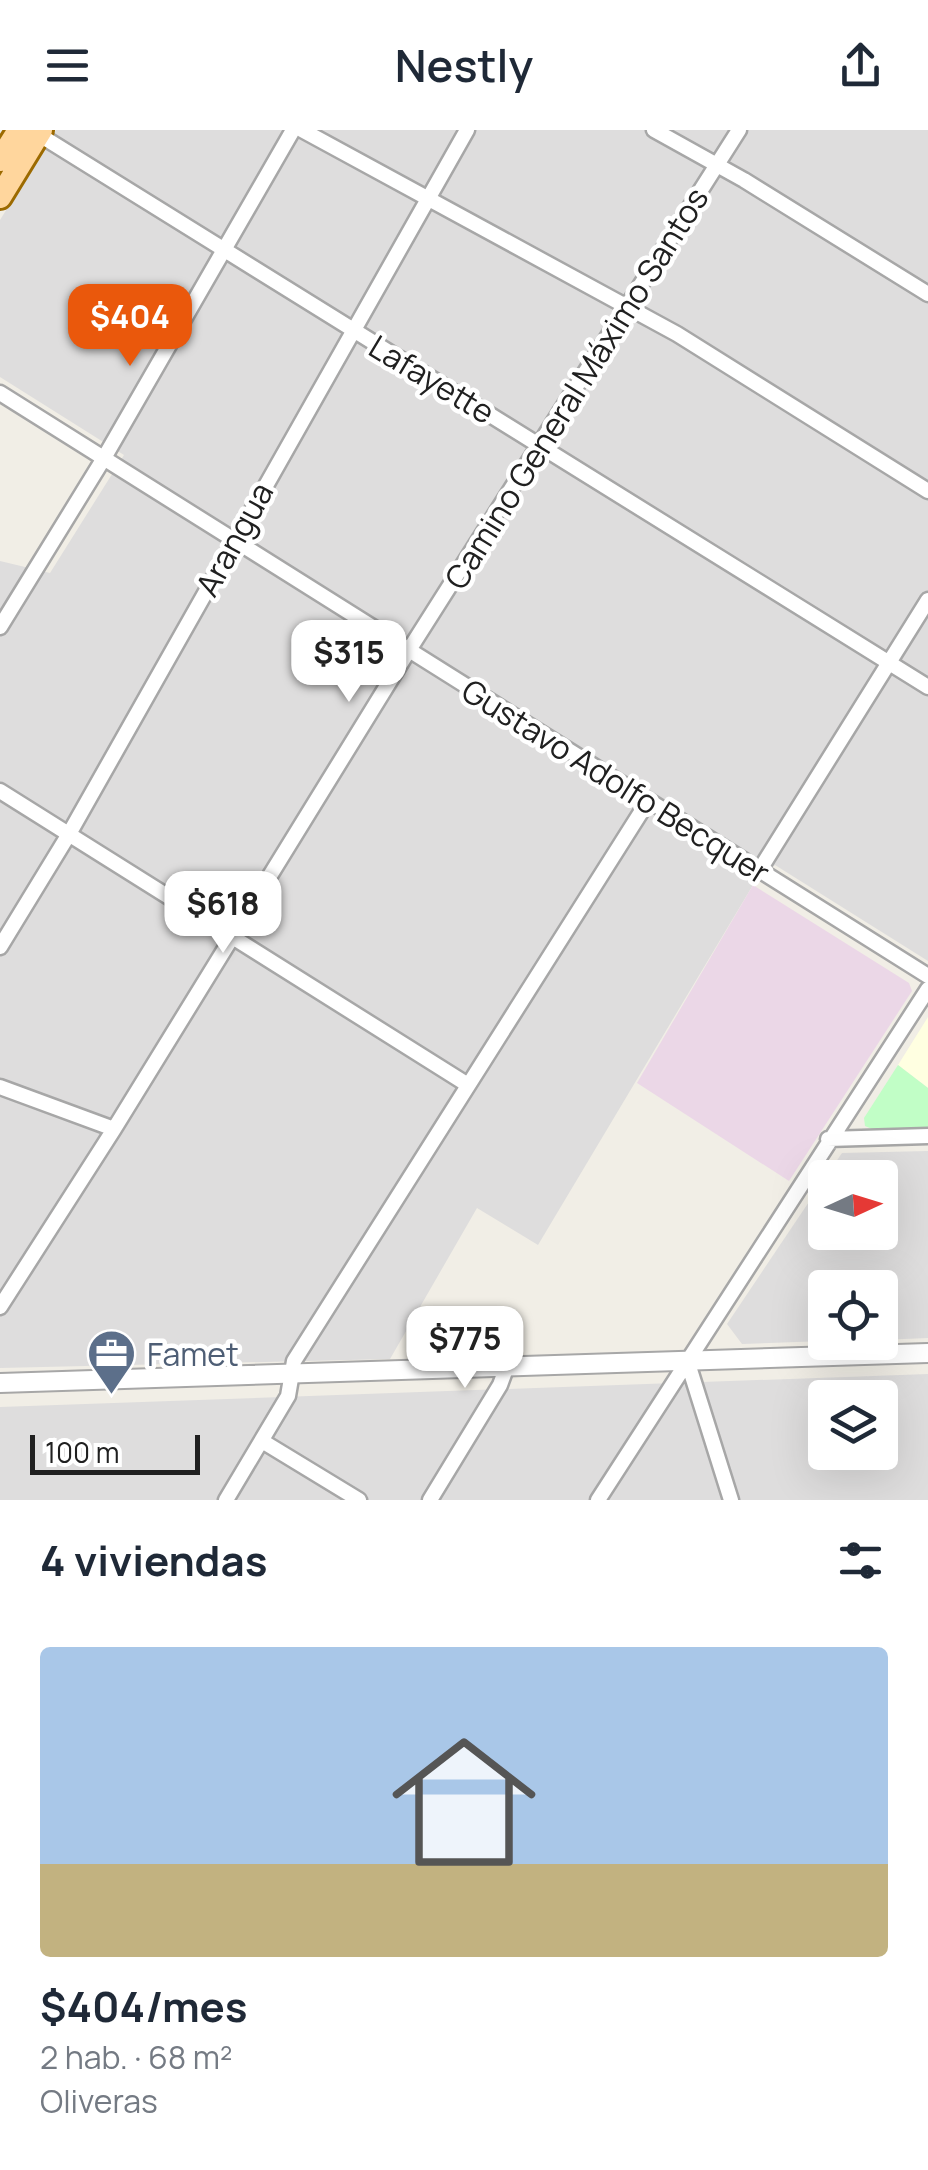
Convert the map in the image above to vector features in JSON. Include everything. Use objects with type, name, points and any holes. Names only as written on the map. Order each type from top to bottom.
[{"type":"main road","points":[[0,160],[33,131]]},
{"type":"main road","points":[[0,197],[33,131]]},
{"type":"street","points":[[0,627],[104,458],[293,130]]},
{"type":"street","points":[[302,130],[628,306],[928,491]]},
{"type":"street","name":"Arangua","points":[[0,946],[69,834],[467,130]]},
{"type":"street","points":[[654,130],[928,294]]},
{"type":"street","name":"Camino General Máximo Santos","points":[[0,1307],[408,650],[740,130]]},
{"type":"street","name":"Lafayette","points":[[33,131],[928,687]]},
{"type":"street","name":"Gustavo Adolfo Becquer","points":[[0,392],[928,976]]},
{"type":"street","points":[[759,871],[928,600]]},
{"type":"street","points":[[0,790],[468,1085]]},
{"type":"street","points":[[226,1500],[288,1396],[294,1362],[648,801]]},
{"type":"street","points":[[598,1500],[928,989]]},
{"type":"street","points":[[0,1086],[114,1129]]},
{"type":"street","points":[[828,1139],[928,1136]]},
{"type":"street","points":[[0,1383],[928,1353]]},
{"type":"street","points":[[687,1360],[731,1500]]},
{"type":"street","points":[[430,1500],[500,1385],[506,1366]]},
{"type":"street","points":[[262,1442],[359,1500]]},
{"type":"shaded area","points":[[56,130],[928,130],[928,961],[775,865],[753,885],[538,1245],[477,1208],[390,1359],[0,1368],[0,561],[50,573],[124,455],[0,377],[0,220]]},
{"type":"shaded area","points":[[753,885],[909,983],[912,991],[789,1181],[637,1083]]},
{"type":"shaded area","points":[[928,1017],[928,1088],[898,1065]]},
{"type":"shaded area","points":[[928,1151],[928,1338],[898,1339],[898,1270],[808,1270],[808,1342],[742,1344],[727,1324],[808,1203],[808,1250],[898,1250],[898,1160],[837,1160],[842,1153]]},
{"type":"shaded area","points":[[928,1374],[928,1500],[0,1500],[0,1407]]},
{"type":"green space","points":[[898,1065],[928,1088],[928,1130],[879,1132],[865,1126],[864,1118]]},
{"type":"place","name":"Famet","points":[[112,1396]]}]
